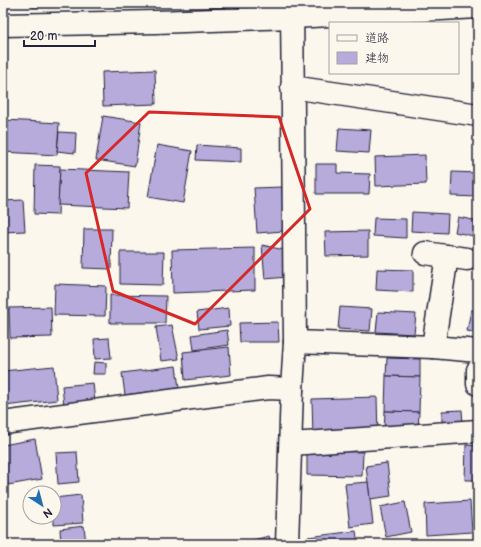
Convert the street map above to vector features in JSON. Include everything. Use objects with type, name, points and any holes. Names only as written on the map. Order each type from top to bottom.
[{"type":"street","points":[[3,25],[156,22],[292,10],[478,7]]},
{"type":"street","points":[[287,544],[295,342],[292,10]]},
{"type":"street","points":[[292,87],[478,115]]},
{"type":"street","points":[[425,253],[457,258],[433,347]]},
{"type":"street","points":[[295,342],[433,347],[478,351]]},
{"type":"street","points":[[478,370],[478,384]]},
{"type":"street","points":[[3,423],[268,388],[292,389]]},
{"type":"street","points":[[290,444],[478,431]]},
{"type":"highlighted area","points":[[149,112],[279,117],[310,209],[195,324],[113,291],[86,173]]},
{"type":"building","points":[[31,3],[80,3],[81,6],[32,7]]},
{"type":"building","points":[[109,3],[151,3],[151,4],[109,6]]},
{"type":"building","points":[[155,70],[156,104],[103,106],[102,72]]},
{"type":"building","points":[[103,116],[141,122],[135,166],[96,160]]},
{"type":"building","points":[[5,120],[59,123],[57,155],[3,152]]},
{"type":"building","points":[[339,128],[371,130],[369,153],[337,151]]},
{"type":"building","points":[[59,132],[76,133],[75,153],[57,151]]},
{"type":"building","points":[[157,145],[192,151],[183,203],[148,197]]},
{"type":"building","points":[[197,145],[241,148],[241,162],[196,160]]},
{"type":"building","points":[[425,155],[426,184],[376,186],[375,157]]},
{"type":"building","points":[[316,164],[337,164],[337,173],[370,174],[369,194],[316,194]]},
{"type":"building","points":[[35,165],[60,166],[58,215],[34,214]]},
{"type":"building","points":[[60,169],[129,172],[127,208],[58,205]]},
{"type":"building","points":[[452,172],[478,173],[478,197],[451,196]]},
{"type":"building","points":[[282,187],[284,231],[257,233],[254,188]]},
{"type":"building","points":[[23,200],[25,231],[3,232],[3,201]]},
{"type":"building","points":[[412,212],[448,214],[447,233],[411,231]]},
{"type":"building","points":[[458,217],[478,221],[478,237],[455,232]]},
{"type":"building","points":[[374,218],[406,219],[406,238],[373,236]]},
{"type":"building","points":[[84,229],[112,229],[111,269],[83,268]]},
{"type":"building","points":[[368,231],[368,255],[326,256],[325,232]]},
{"type":"building","points":[[262,245],[284,250],[287,277],[265,279]]},
{"type":"building","points":[[255,248],[255,290],[173,293],[172,250]]},
{"type":"building","points":[[120,252],[164,252],[163,285],[120,284]]},
{"type":"building","points":[[377,269],[413,270],[413,292],[376,290]]},
{"type":"building","points":[[55,284],[106,286],[105,316],[54,315]]},
{"type":"building","points":[[110,295],[166,296],[165,323],[110,323]]},
{"type":"building","points":[[51,307],[52,337],[10,338],[9,308]]},
{"type":"building","points":[[340,307],[372,309],[370,331],[338,329]]},
{"type":"building","points":[[229,308],[230,326],[199,329],[197,312]]},
{"type":"building","points":[[471,310],[478,311],[478,333],[467,331]]},
{"type":"building","points":[[378,312],[416,314],[414,334],[376,332]]},
{"type":"building","points":[[278,322],[279,342],[240,342],[239,323]]},
{"type":"building","points":[[172,325],[179,359],[161,361],[156,327]]},
{"type":"building","points":[[227,330],[229,345],[194,350],[192,335]]},
{"type":"building","points":[[109,338],[111,358],[95,359],[94,339]]},
{"type":"building","points":[[229,347],[231,375],[185,380],[183,352]]},
{"type":"building","points":[[387,358],[420,359],[420,377],[386,376]]},
{"type":"building","points":[[94,362],[106,363],[106,374],[93,374]]},
{"type":"building","points":[[54,366],[57,400],[4,406],[3,371]]},
{"type":"building","points":[[176,366],[179,388],[125,395],[122,373]]},
{"type":"building","points":[[386,376],[420,377],[419,412],[385,411]]},
{"type":"building","points":[[93,383],[95,402],[64,406],[62,386]]},
{"type":"building","points":[[377,397],[378,436],[313,438],[312,399]]},
{"type":"building","points":[[462,410],[463,424],[442,424],[442,411]]},
{"type":"building","points":[[385,411],[419,412],[418,433],[384,432]]},
{"type":"building","points":[[35,439],[42,479],[8,485],[3,457],[3,445]]},
{"type":"building","points":[[466,445],[478,446],[478,480],[465,480]]},
{"type":"building","points":[[307,450],[363,452],[362,476],[307,475]]},
{"type":"building","points":[[77,452],[79,482],[58,484],[56,453]]},
{"type":"building","points":[[387,463],[391,496],[370,499],[366,466]]},
{"type":"building","points":[[368,482],[373,524],[350,527],[345,484]]},
{"type":"building","points":[[81,495],[83,523],[62,524],[62,497]]},
{"type":"building","points":[[470,501],[472,532],[426,535],[425,504]]},
{"type":"building","points":[[405,502],[411,532],[386,537],[380,507]]},
{"type":"building","points":[[84,526],[86,544],[61,544],[60,529]]},
{"type":"building","points":[[356,531],[358,544],[308,544],[308,537]]},
{"type":"building","points":[[269,536],[272,544],[238,544]]}]
